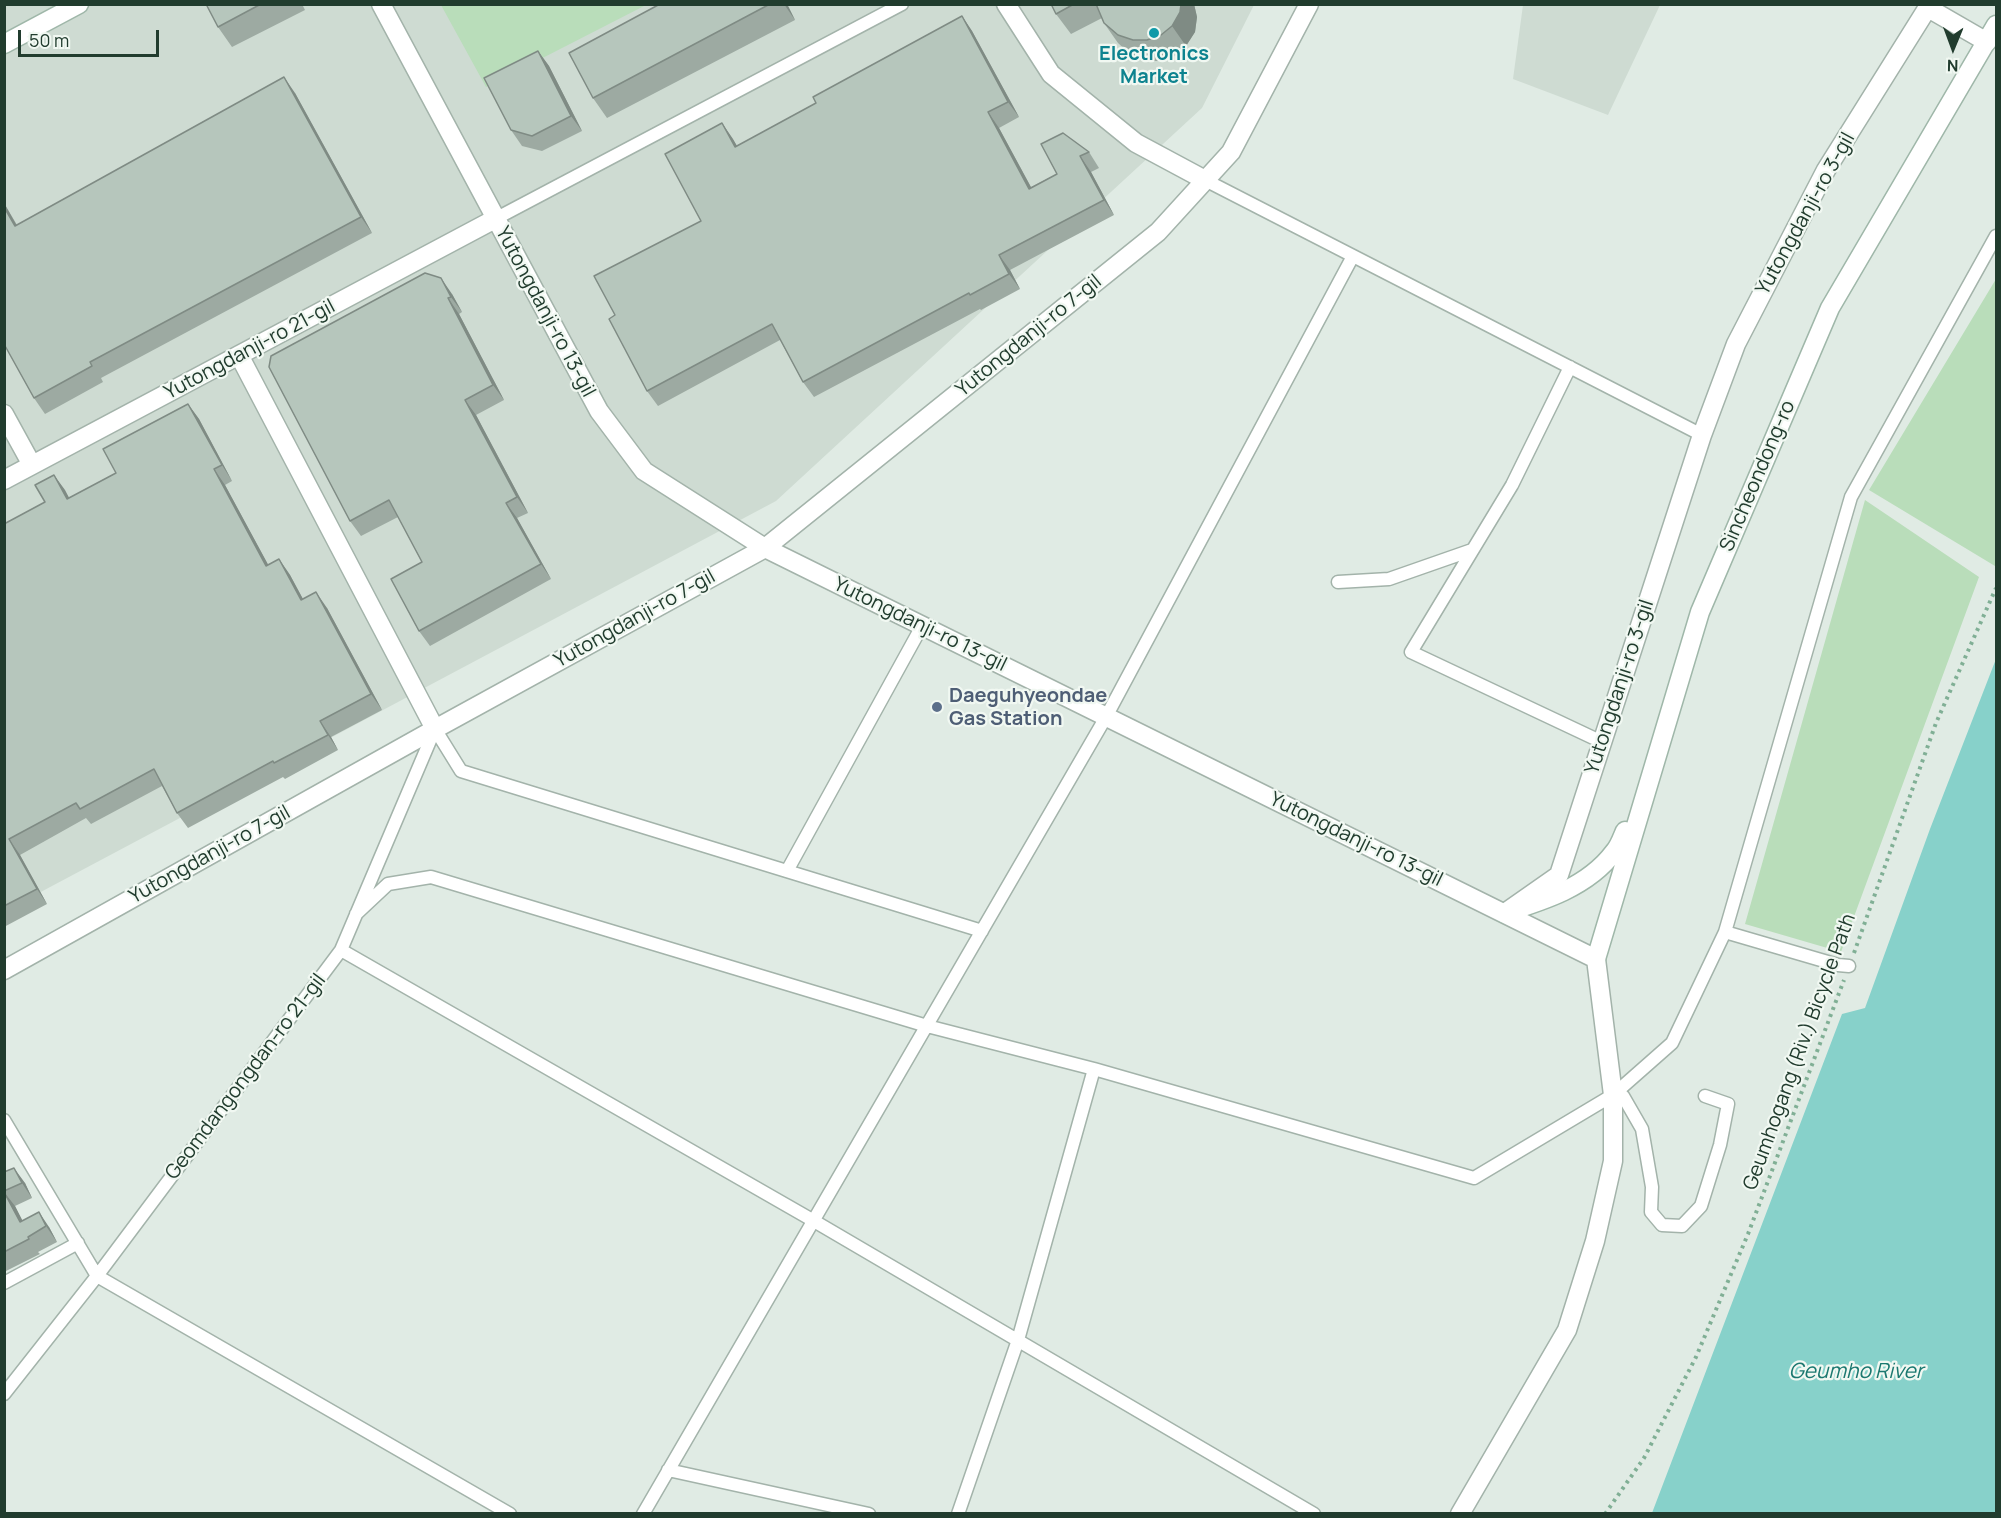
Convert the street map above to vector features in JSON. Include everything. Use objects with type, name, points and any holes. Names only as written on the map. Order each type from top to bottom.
[{"type":"street","points":[[4,44],[79,4]]},
{"type":"street","name":"Yutongdanji-ro 13-gil","points":[[381,4],[599,411],[644,471],[765,548],[1596,959]]},
{"type":"street","points":[[1006,4],[1051,75],[1136,143],[1205,180]]},
{"type":"street","name":"Yutongdanji-ro 7-gil","points":[[4,970],[765,548],[1158,232],[1231,152],[1308,4]]},
{"type":"street","points":[[1929,6],[1986,42]]},
{"type":"street","name":"Yutongdanji-ro 3-gil","points":[[1504,913],[1559,874],[1702,435],[1736,344],[1826,170],[1929,6]]},
{"type":"street","name":"Sincheondong-ro","points":[[1596,959],[1700,612],[1830,308],[1996,25]]},
{"type":"street","name":"Yutongdanji-ro 21-gil","points":[[4,480],[495,219]]},
{"type":"street","points":[[239,355],[435,729]]},
{"type":"street","points":[[4,414],[32,465]]},
{"type":"street","points":[[1504,913],[1544,901],[1590,876],[1615,852],[1652,772]]},
{"type":"street","points":[[1460,1514],[1567,1330],[1595,1241],[1613,1161],[1613,1095],[1596,959]]},
{"type":"lane","name":"Yutongdanji-ro 13-gil","points":[[495,219],[902,4]]},
{"type":"lane","points":[[1205,180],[1702,435]]},
{"type":"lane","points":[[356,914],[388,884],[430,877],[927,1026],[1094,1069],[1474,1178],[1613,1095],[1672,1043],[1725,932],[1851,497],[1996,236]]},
{"type":"lane","points":[[643,1514],[1106,717],[1353,256]]},
{"type":"lane","points":[[1570,367],[1512,484],[1411,652],[1602,742]]},
{"type":"lane","points":[[1338,582],[1389,579],[1472,550]]},
{"type":"lane","points":[[787,871],[922,626]]},
{"type":"lane","points":[[435,729],[461,771],[982,931]]},
{"type":"lane","name":"Geomdangongdan-ro 21-gil","points":[[4,1394],[97,1276],[341,950],[435,729]]},
{"type":"lane","points":[[1725,932],[1838,965],[1849,966]]},
{"type":"lane","points":[[341,950],[814,1221],[1314,1514]]},
{"type":"lane","points":[[958,1514],[1018,1340],[1094,1069]]},
{"type":"lane","points":[[1613,1095],[1623,1096],[1642,1129],[1652,1187],[1651,1212],[1662,1225],[1682,1226],[1701,1206],[1720,1145],[1728,1104],[1705,1096]]},
{"type":"lane","points":[[4,1120],[97,1276],[510,1514]]},
{"type":"lane","points":[[4,1283],[78,1244]]},
{"type":"lane","points":[[668,1470],[869,1514]]},
{"type":"path","name":"Geumhogang (Riv.) Bicycle Path","points":[[1605,1514],[1644,1458],[1696,1357],[1748,1234],[1849,966],[1936,723],[1996,588]]},
{"type":"shaded area","points":[[5,5],[1254,5],[1202,108],[776,501],[5,911]]},
{"type":"shaded area","points":[[1523,5],[1660,5],[1608,115],[1513,79]]},
{"type":"green space","points":[[441,5],[646,5],[486,87]]},
{"type":"green space","points":[[1996,279],[1996,563],[1995,566],[1869,490]]},
{"type":"green space","points":[[1865,500],[1979,577],[1841,952],[1745,924]]},
{"type":"water","name":"Geumho River","points":[[1996,659],[1996,1513],[1652,1513],[1842,1014],[1865,1008],[1930,829]]},
{"type":"building","points":[[206,4],[261,4],[218,27]]},
{"type":"building","points":[[660,4],[770,4],[593,98],[569,53]]},
{"type":"building","points":[[1051,4],[1074,4],[1056,14]]},
{"type":"building","points":[[1096,4],[1181,4],[1180,12],[1172,26],[1161,35],[1147,40],[1133,40],[1118,35],[1104,23]]},
{"type":"building","points":[[962,16],[1008,102],[988,112],[1029,189],[1057,174],[1041,144],[1063,133],[1089,152],[1080,156],[1104,200],[999,255],[1009,274],[803,382],[772,324],[647,391],[609,319],[615,315],[594,276],[701,221],[665,154],[722,123],[735,147],[816,103],[813,97]]},
{"type":"building","points":[[538,51],[571,116],[532,136],[511,130],[484,78]]},
{"type":"building","points":[[284,77],[361,217],[90,362],[92,366],[34,398],[4,344],[4,207],[15,226]]},
{"type":"building","points":[[425,273],[441,278],[451,297],[448,298],[493,385],[465,400],[517,497],[506,503],[541,564],[419,631],[391,579],[422,562],[389,500],[350,521],[269,367],[271,356]]},
{"type":"building","points":[[188,404],[222,465],[214,469],[266,566],[279,559],[301,600],[316,592],[371,694],[320,721],[328,735],[274,763],[273,761],[177,813],[154,769],[80,809],[76,803],[9,839],[37,889],[4,906],[4,524],[45,502],[35,485],[54,475],[67,499],[116,473],[103,449]]},
{"type":"building","points":[[14,1168],[22,1183],[4,1191],[4,1172]]},
{"type":"building","points":[[4,1192],[20,1222],[39,1212],[46,1226],[28,1237],[29,1239],[4,1252]]},
{"type":"place","name":"Electronics Market","points":[[1154,33]]},
{"type":"place","name":"Daeguhyeondae Gas Station","points":[[937,707]]}]
